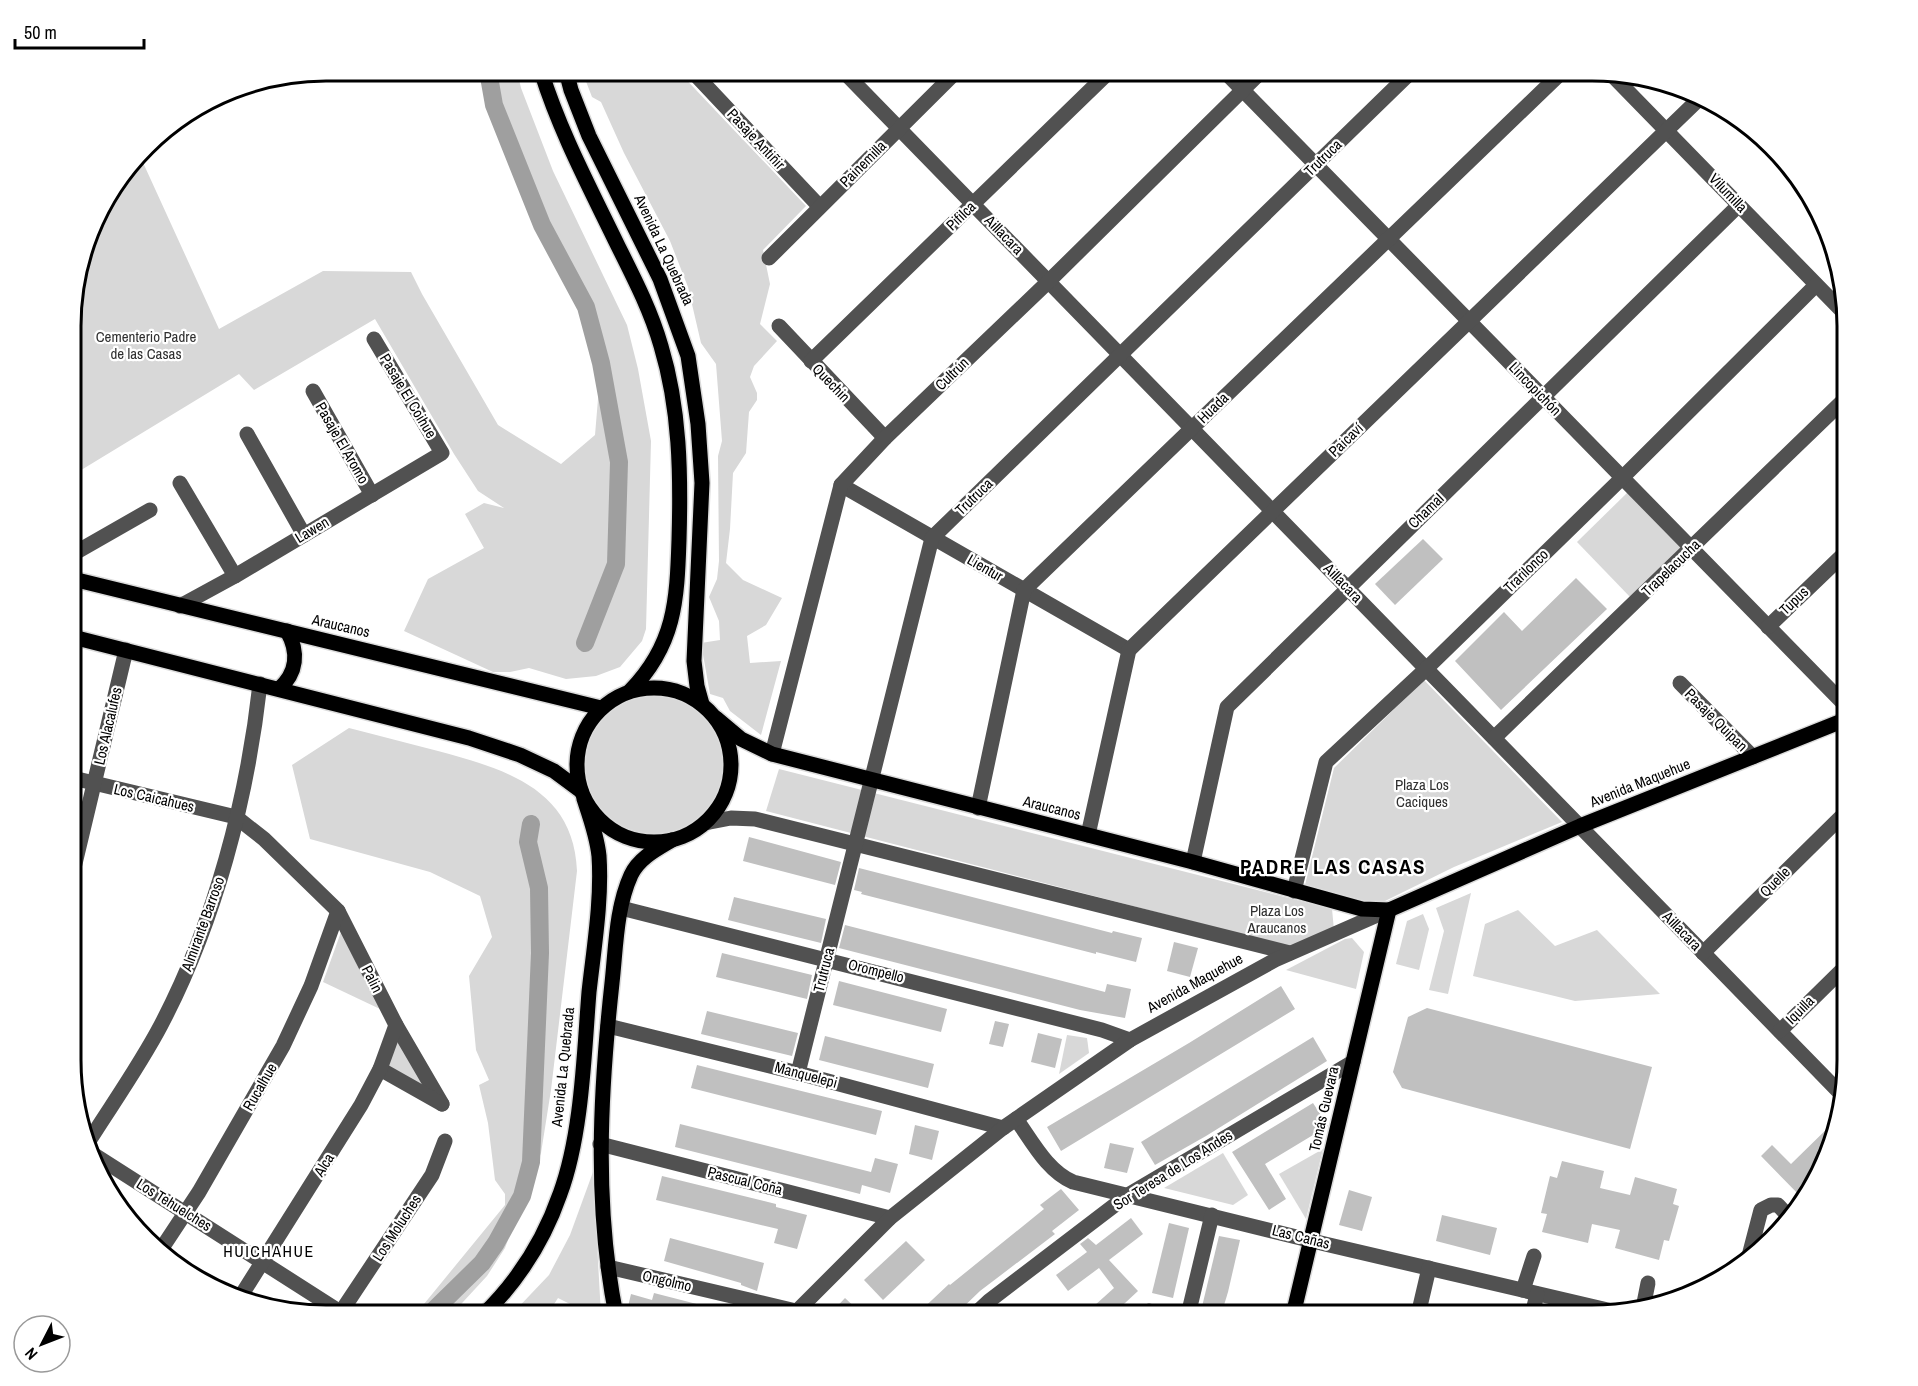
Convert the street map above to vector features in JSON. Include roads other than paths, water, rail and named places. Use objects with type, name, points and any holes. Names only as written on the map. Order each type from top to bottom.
[{"type":"main road","points":[[544,81],[570,147],[651,317],[661,344],[676,416],[681,482],[678,586],[674,612],[670,628],[658,655],[644,677],[630,691]]},
{"type":"main road","name":"Avenida La Quebrada","points":[[569,81],[589,136],[660,279],[688,356],[699,423],[702,483],[694,662],[702,704]]},
{"type":"main road","name":"Araucanos","points":[[81,581],[601,708]]},
{"type":"main road","points":[[279,689],[289,678],[295,664],[294,647],[287,631]]},
{"type":"main road","points":[[81,639],[469,738],[520,755],[554,771],[583,795],[599,819],[620,835],[644,842],[672,840]]},
{"type":"main road","points":[[583,795],[577,774],[578,749],[587,725],[613,698],[630,691],[662,687],[691,696],[716,718],[729,745],[731,770],[725,794],[712,816],[693,832],[672,840],[639,862],[631,874],[621,908],[608,1026],[600,1144],[604,1238],[614,1305]]},
{"type":"main road","name":"Araucanos","points":[[716,718],[741,739],[772,754],[1193,862],[1362,909],[1389,910]]},
{"type":"main road","name":"Avenida Maquehue","points":[[1389,910],[1580,826],[1837,723]]},
{"type":"main road","name":"Avenida La Quebrada","points":[[492,1305],[512,1284],[541,1238],[561,1191],[573,1143],[599,890],[595,832],[583,795]]},
{"type":"main road","name":"Tomás Guevara","points":[[1295,1305],[1389,910]]},
{"type":"street","name":"Pasaje Antiñir","points":[[701,81],[819,206]]},
{"type":"street","name":"Aillacara","points":[[853,81],[1835,1088]]},
{"type":"street","name":"Painemilla","points":[[769,258],[947,81]]},
{"type":"street","name":"Pifilca","points":[[811,361],[1100,81]]},
{"type":"street","name":"Lincopichón","points":[[1234,81],[1837,697]]},
{"type":"street","name":"Cultrún","points":[[772,754],[841,486],[885,438],[1049,281],[1252,81]]},
{"type":"street","name":"Trutruca","points":[[798,1073],[932,538],[1402,81]]},
{"type":"street","name":"Huada","points":[[1024,590],[1553,81]]},
{"type":"street","name":"Vilumilla","points":[[1620,83],[1836,305]]},
{"type":"street","name":"Paicaví","points":[[1129,650],[1694,103]]},
{"type":"street","name":"Chamal","points":[[1193,862],[1227,707],[1739,205]]},
{"type":"street","name":"Trarilonco","points":[[1294,891],[1326,762],[1426,669],[1816,285]]},
{"type":"street","name":"Quechin","points":[[779,326],[885,438]]},
{"type":"street","name":"Pasaje El Coihue","points":[[374,339],[442,453]]},
{"type":"street","name":"Pasaje El Aromo","points":[[313,392],[372,495]]},
{"type":"street","name":"Trapelacucha","points":[[1494,738],[1837,407]]},
{"type":"street","points":[[247,434],[304,535]]},
{"type":"street","name":"Lawen","points":[[180,606],[235,576],[442,453]]},
{"type":"street","points":[[180,483],[235,576]]},
{"type":"street","name":"Lientur","points":[[841,486],[1129,650]]},
{"type":"street","points":[[81,549],[150,510]]},
{"type":"street","name":"Tupus","points":[[1768,627],[1837,561]]},
{"type":"street","points":[[978,808],[1024,590]]},
{"type":"street","name":"Los Alacalufes","points":[[81,840],[126,650]]},
{"type":"street","points":[[1088,835],[1129,650]]},
{"type":"street","name":"Pasaje Quipan","points":[[1680,683],[1753,757]]},
{"type":"street","name":"Almirante Barroso","points":[[93,1135],[160,1026],[176,995],[212,902],[236,817],[256,722],[260,684]]},
{"type":"street","name":"Los Caicahues","points":[[81,780],[236,817]]},
{"type":"street","name":"Palin","points":[[236,817],[284,857],[338,911],[396,1025],[442,1104],[380,1069]]},
{"type":"street","points":[[705,823],[731,818],[755,819],[1290,953]]},
{"type":"street","name":"Quelle","points":[[1703,953],[1837,821]]},
{"type":"street","name":"Orompello","points":[[621,908],[1102,1030],[1130,1040]]},
{"type":"street","name":"Avenida Maquehue","points":[[806,1305],[890,1218],[1003,1128],[1130,1040],[1290,953],[1389,910]]},
{"type":"street","name":"Rucalhue","points":[[165,1244],[186,1213],[283,1046],[311,987],[338,911]]},
{"type":"street","name":"Iquilla","points":[[1780,1031],[1837,974]]},
{"type":"street","name":"Alca","points":[[244,1291],[361,1105],[380,1069],[396,1025]]},
{"type":"street","name":"Manquelepi","points":[[608,1026],[798,1073],[1003,1128]]},
{"type":"street","name":"Sor Teresa de Los Andes","points":[[985,1305],[1128,1195],[1353,1062]]},
{"type":"street","name":"Las Cañas","points":[[1016,1119],[1052,1167],[1061,1176],[1073,1182],[1586,1305]]},
{"type":"street","name":"Los Moluches","points":[[349,1305],[432,1175],[445,1141]]},
{"type":"street","name":"Pascual Coña","points":[[600,1144],[890,1218]]},
{"type":"street","name":"Los Tehuelches","points":[[103,1160],[329,1305]]},
{"type":"street","points":[[1752,1246],[1761,1210],[1771,1204],[1778,1205],[1784,1211]]},
{"type":"street","points":[[1190,1305],[1212,1215]]},
{"type":"street","points":[[1531,1305],[1530,1292],[1534,1256]]},
{"type":"street","name":"Ongolmo","points":[[608,1267],[761,1305]]},
{"type":"street","points":[[1420,1305],[1429,1268]]},
{"type":"street","points":[[1645,1299],[1648,1283]]},
{"type":"waterway","points":[[490,81],[494,105],[542,225],[586,307],[601,363],[619,462],[616,564],[585,643]]},
{"type":"waterway","points":[[439,1305],[482,1263],[496,1243],[522,1196],[531,1162],[540,953],[539,888],[528,842],[531,824]]},
{"type":"district","name":"PADRE LAS CASAS","points":[[1333,867]]},
{"type":"district","name":"HUICHAHUE","points":[[269,1251]]},
{"type":"park label","name":"Cementerio Padre de las Casas","points":[[146,346]]},
{"type":"park label","name":"Plaza Los Caciques","points":[[1422,794]]},
{"type":"park label","name":"Plaza Los Araucanos","points":[[1277,920]]}]
